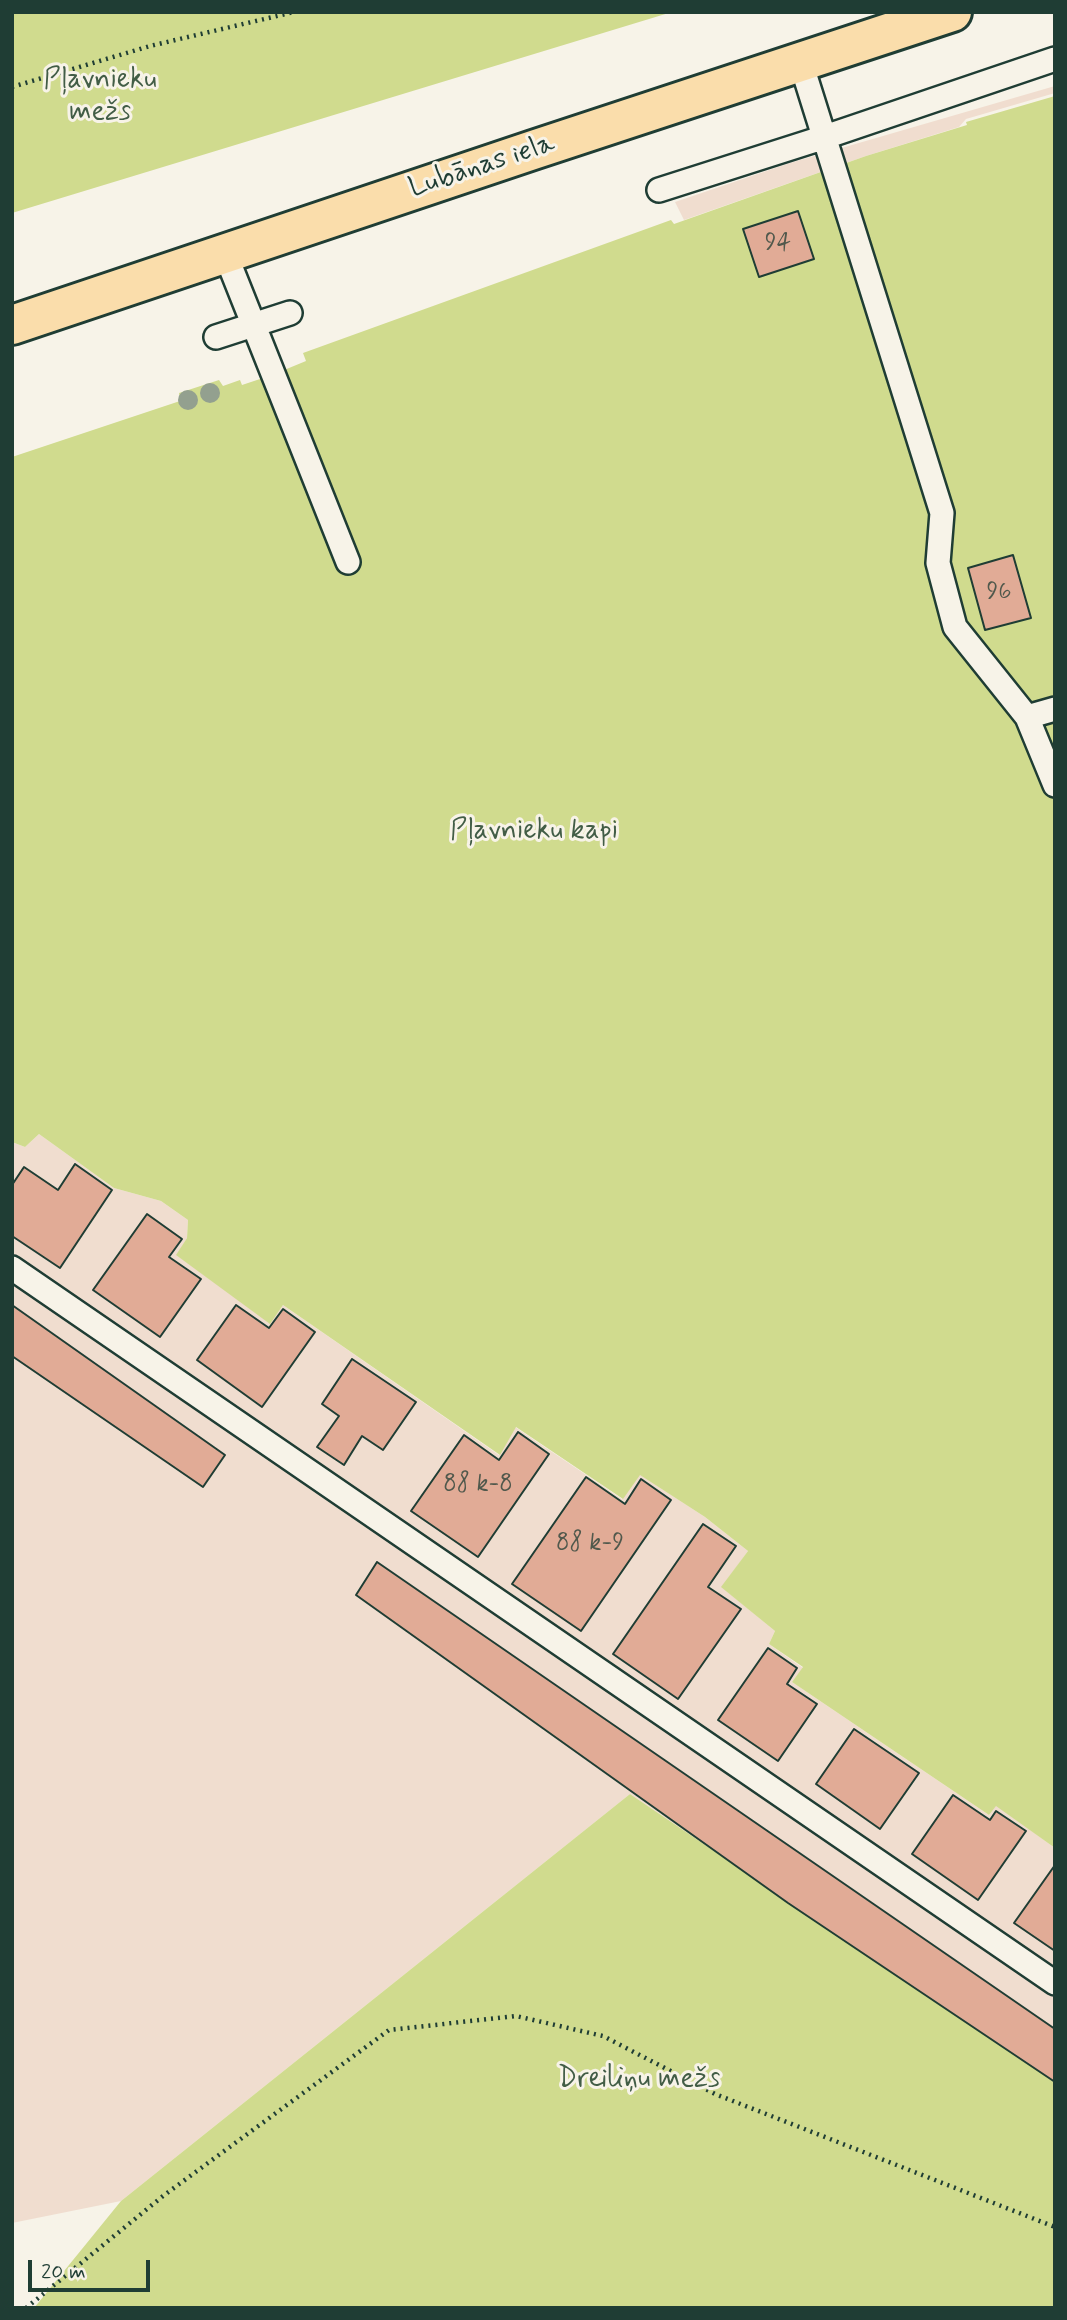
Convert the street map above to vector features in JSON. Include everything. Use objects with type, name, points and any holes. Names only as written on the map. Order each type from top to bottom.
[{"type":"main road","name":"Lubānas iela","points":[[12,325],[952,12]]},
{"type":"lane","points":[[659,190],[1055,59]]},
{"type":"lane","points":[[802,63],[942,513],[938,563],[955,626],[1027,717],[1055,785]]},
{"type":"lane","points":[[225,253],[348,562]]},
{"type":"lane","points":[[216,337],[290,313]]},
{"type":"lane","points":[[1027,717],[1055,709]]},
{"type":"lane","points":[[12,1268],[1055,1983]]},
{"type":"path","points":[[12,87],[150,46],[293,12]]},
{"type":"path","points":[[26,2308],[163,2196],[389,2030],[516,2016],[603,2036],[715,2094],[1055,2227]]},
{"type":"shaded area","points":[[1055,86],[1055,93],[966,119],[959,127],[866,156],[684,220],[675,202],[790,163]]},
{"type":"shaded area","points":[[39,1134],[114,1188],[161,1201],[188,1220],[187,1238],[177,1255],[270,1323],[283,1305],[499,1455],[515,1427],[622,1499],[639,1474],[705,1517],[748,1551],[722,1587],[775,1631],[769,1644],[803,1668],[792,1682],[989,1815],[996,1805],[1055,1848],[1055,2082],[630,1794],[121,2201],[12,2223],[12,1142],[25,1147]]},
{"type":"green space","name":"Pļavnieku mežs","points":[[12,12],[672,12],[12,213]]},
{"type":"green space","name":"Pļavnieku kapi","points":[[1055,96],[1055,1848],[996,1806],[989,1815],[792,1682],[803,1667],[769,1644],[775,1631],[721,1587],[748,1551],[705,1517],[640,1475],[623,1499],[516,1427],[500,1455],[283,1305],[270,1324],[176,1255],[187,1238],[188,1220],[161,1201],[114,1188],[39,1134],[25,1147],[12,1142],[12,457],[180,401],[179,393],[219,380],[223,386],[240,380],[242,385],[272,375],[306,361],[303,353],[671,220],[674,224],[866,156],[967,125],[966,122]]},
{"type":"green space","name":"Dreiliņu mežs","points":[[630,1794],[1055,2082],[1055,2308],[34,2308],[121,2201]]},
{"type":"building","points":[[798,211],[814,259],[759,277],[743,229]]},
{"type":"building","points":[[1013,555],[1031,618],[985,630],[968,568]]},
{"type":"building","points":[[75,1164],[112,1190],[60,1268],[12,1236],[12,1185],[24,1167],[58,1190]]},
{"type":"building","points":[[147,1214],[182,1239],[169,1257],[201,1279],[160,1337],[93,1290]]},
{"type":"building","points":[[12,1305],[225,1455],[203,1487],[12,1356]]},
{"type":"building","points":[[236,1305],[269,1328],[283,1309],[315,1332],[262,1407],[197,1360]]},
{"type":"building","points":[[352,1359],[416,1402],[383,1450],[362,1436],[344,1465],[317,1447],[339,1416],[322,1404]]},
{"type":"building","points":[[518,1432],[549,1454],[478,1557],[411,1511],[464,1435],[499,1460]]},
{"type":"building","points":[[586,1477],[625,1504],[641,1479],[671,1500],[581,1631],[512,1584]]},
{"type":"building","points":[[703,1524],[736,1546],[708,1587],[741,1609],[678,1699],[613,1654]]},
{"type":"building","points":[[377,1562],[1055,2029],[1055,2082],[788,1903],[356,1595]]},
{"type":"building","points":[[768,1648],[797,1668],[787,1684],[817,1704],[778,1761],[718,1720]]},
{"type":"building","points":[[854,1729],[919,1773],[880,1829],[816,1784]]},
{"type":"building","points":[[953,1795],[990,1820],[996,1811],[1026,1831],[978,1900],[912,1854]]},
{"type":"building","points":[[1055,1865],[1055,1951],[1014,1923]]}]
